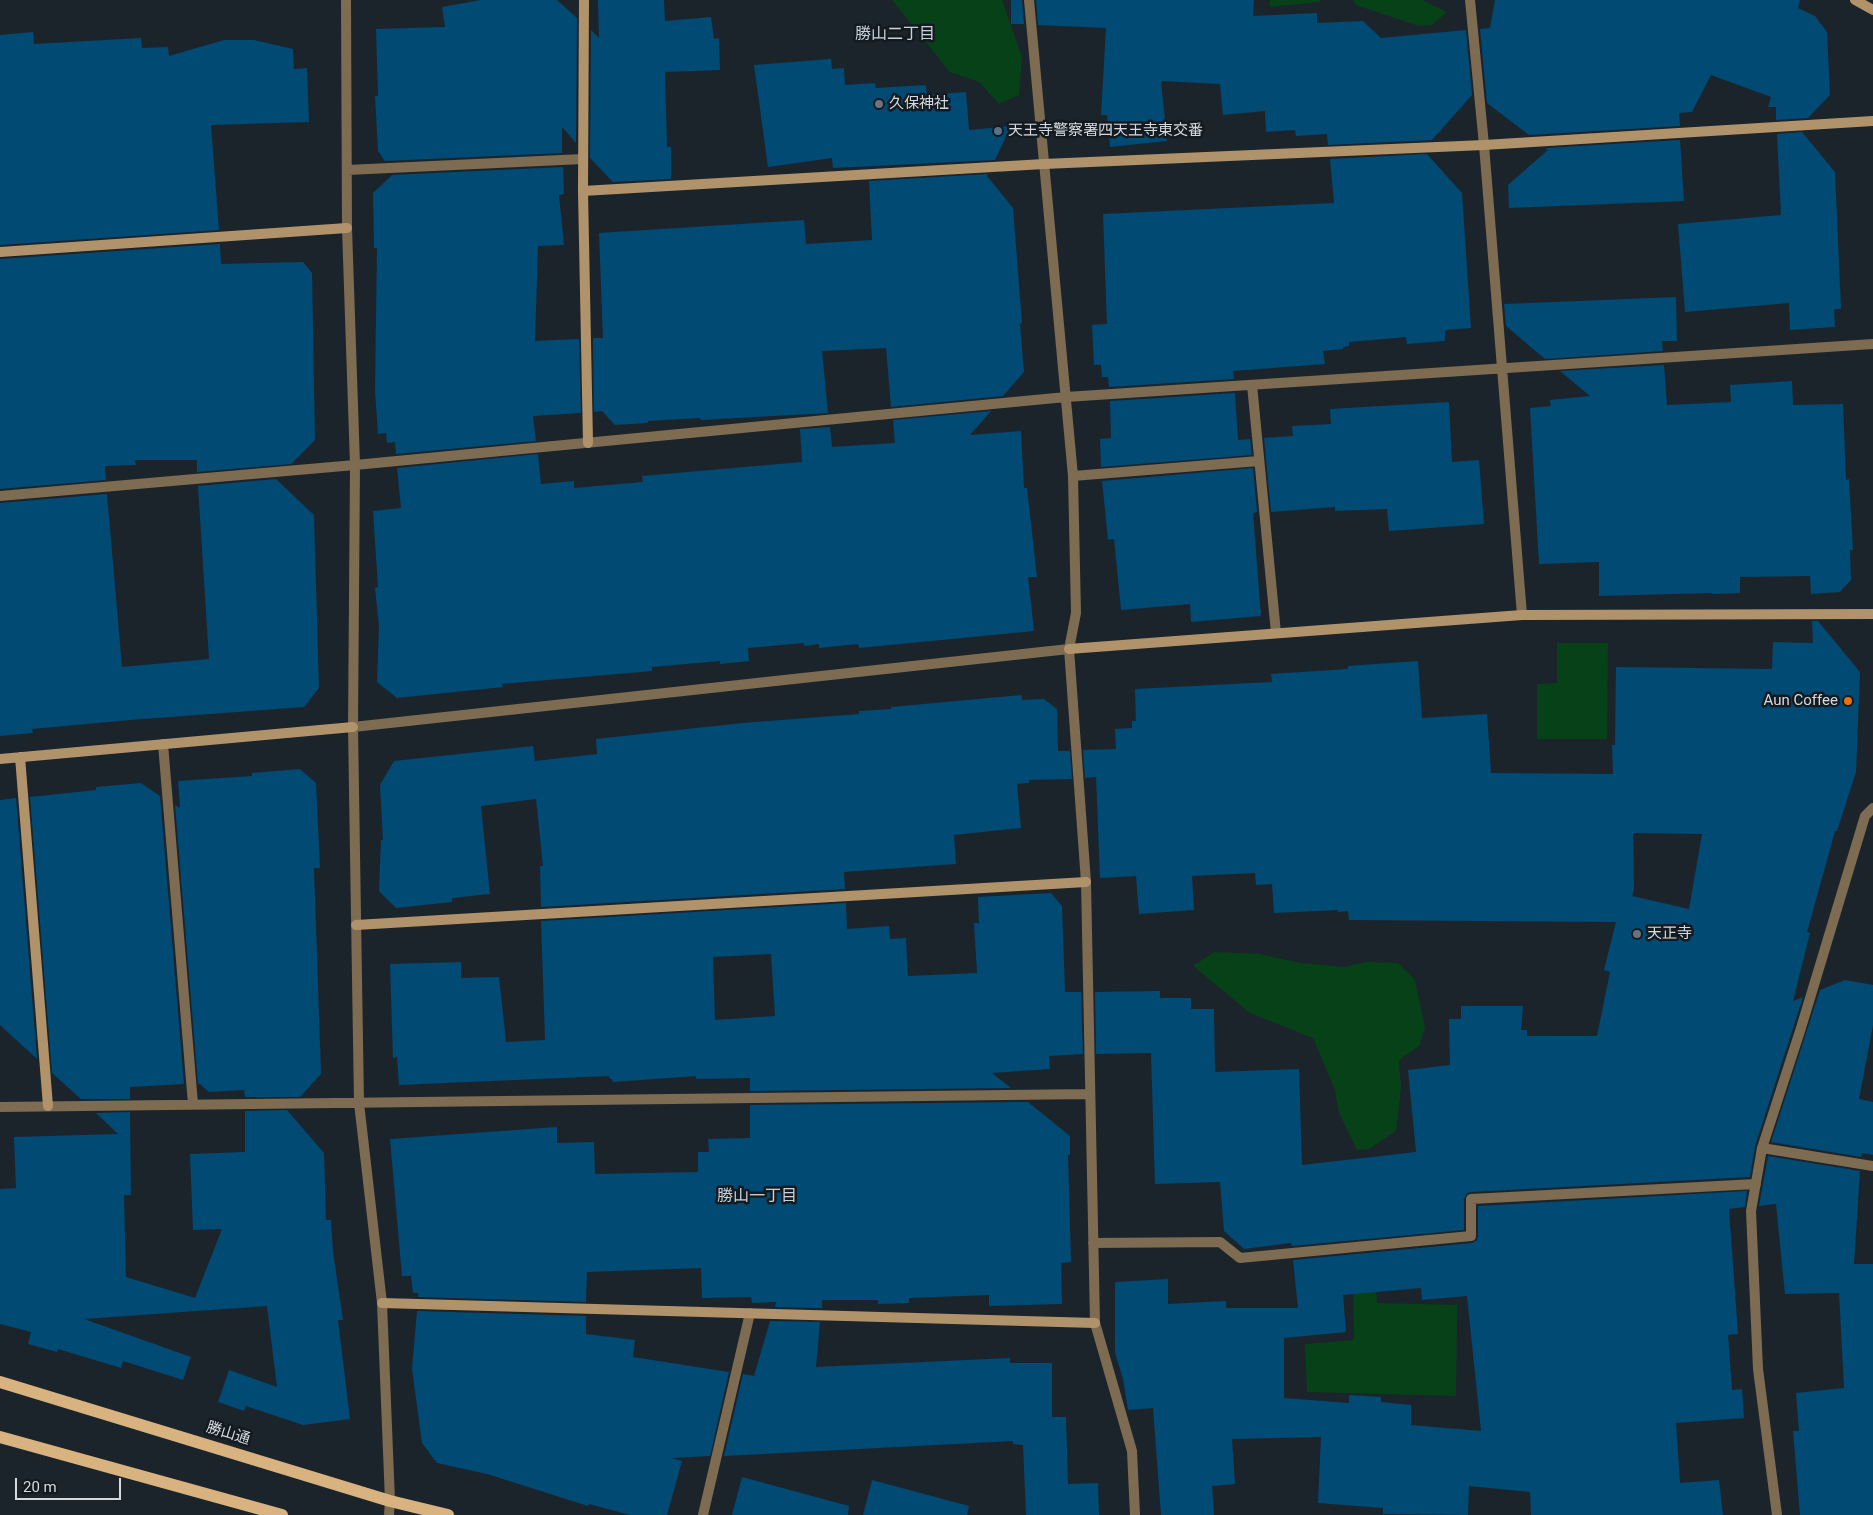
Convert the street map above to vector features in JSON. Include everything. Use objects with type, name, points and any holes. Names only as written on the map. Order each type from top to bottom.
[{"type":"main road","name":"勝山通","points":[[0,1382],[390,1501],[448,1515]]},
{"type":"main road","points":[[0,1437],[282,1515]]},
{"type":"street","points":[[346,0],[347,228],[355,465],[353,727],[359,1104],[382,1303],[389,1515]]},
{"type":"street","points":[[584,0],[583,191],[588,443]]},
{"type":"street","points":[[1029,0],[1074,476],[1076,613],[1069,649],[1086,882],[1095,1323],[1132,1451],[1135,1515]]},
{"type":"street","points":[[1470,0],[1484,145],[1522,615]]},
{"type":"street","points":[[1855,0],[1873,10]]},
{"type":"street","points":[[583,191],[1044,164],[1484,145],[1873,121]]},
{"type":"street","points":[[346,170],[583,159]]},
{"type":"street","points":[[0,252],[347,228]]},
{"type":"street","points":[[0,496],[355,465],[1066,397],[1873,344]]},
{"type":"street","points":[[1252,385],[1276,633]]},
{"type":"street","points":[[1074,476],[1260,461]]},
{"type":"street","points":[[0,759],[353,727],[1069,649],[1522,615],[1873,614]]},
{"type":"street","points":[[163,744],[193,1104]]},
{"type":"street","points":[[20,757],[48,1106]]},
{"type":"street","points":[[1777,1515],[1758,1368],[1751,1211],[1762,1148],[1801,1028],[1865,816],[1873,808]]},
{"type":"street","points":[[356,925],[1086,882]]},
{"type":"street","points":[[0,1107],[1090,1094]]},
{"type":"street","points":[[1762,1148],[1873,1166]]},
{"type":"street","points":[[1094,1243],[1220,1242],[1240,1258],[1472,1236],[1471,1199],[1756,1184]]},
{"type":"street","points":[[382,1303],[1095,1323]]},
{"type":"street","points":[[703,1515],[750,1313]]},
{"type":"green space","points":[[892,0],[1002,0],[1022,57],[1019,95],[999,104],[979,82],[950,72]]},
{"type":"green space","points":[[1270,0],[1320,0],[1320,2],[1270,7]]},
{"type":"green space","points":[[1353,0],[1422,0],[1447,12],[1432,25],[1419,26],[1356,5]]},
{"type":"green space","points":[[1557,643],[1608,643],[1607,739],[1537,739],[1537,684],[1557,683]]},
{"type":"green space","points":[[1214,952],[1259,954],[1301,963],[1344,967],[1366,962],[1398,963],[1415,980],[1425,1028],[1419,1046],[1399,1060],[1401,1088],[1396,1131],[1369,1149],[1357,1150],[1339,1113],[1335,1090],[1313,1038],[1250,1013],[1193,966]]},
{"type":"green space","points":[[1375,1273],[1377,1303],[1457,1305],[1456,1396],[1307,1392],[1305,1344],[1354,1340],[1353,1275]]},
{"type":"building","points":[[481,0],[557,0],[577,18],[576,143],[562,127],[562,153],[385,161],[378,151],[375,96],[378,96],[376,29],[445,27],[442,7]]},
{"type":"building","points":[[598,0],[664,0],[665,21],[711,17],[714,39],[719,38],[720,70],[665,72],[667,147],[671,147],[671,179],[613,182],[590,158],[591,30],[599,38]]},
{"type":"building","points":[[1011,0],[1022,0],[1024,24],[1011,24]]},
{"type":"building","points":[[1036,0],[1254,0],[1253,16],[1317,13],[1317,23],[1363,21],[1381,38],[1466,30],[1472,95],[1432,140],[1328,145],[1327,134],[1296,136],[1295,130],[1266,132],[1265,111],[1223,115],[1220,84],[1161,81],[1167,141],[1110,147],[1107,115],[1101,115],[1106,28],[1038,25]]},
{"type":"building","points":[[1495,0],[1800,0],[1798,8],[1815,16],[1827,32],[1830,95],[1808,118],[1776,120],[1776,107],[1768,107],[1771,97],[1711,75],[1692,112],[1679,113],[1680,126],[1529,135],[1487,103],[1480,29],[1490,28]]},
{"type":"building","points":[[33,32],[34,44],[141,38],[142,48],[168,47],[169,56],[224,40],[254,40],[293,49],[294,69],[307,68],[309,122],[211,125],[219,230],[0,245],[0,35]]},
{"type":"building","name":"久保神社","points":[[831,59],[832,69],[844,68],[845,85],[875,83],[876,88],[926,85],[927,95],[966,92],[969,130],[1011,126],[995,160],[833,168],[832,158],[768,167],[754,65]]},
{"type":"building","points":[[1802,132],[1835,172],[1841,309],[1834,309],[1835,327],[1790,330],[1789,303],[1685,312],[1678,224],[1781,215],[1777,134]]},
{"type":"building","points":[[1680,140],[1684,201],[1509,208],[1508,185],[1548,150],[1545,148]]},
{"type":"building","points":[[1427,154],[1462,193],[1471,328],[1445,330],[1445,341],[1407,344],[1406,337],[1349,342],[1349,346],[1343,347],[1343,349],[1323,351],[1325,364],[1233,371],[1234,379],[1109,387],[1108,377],[1102,377],[1101,365],[1094,365],[1092,325],[1107,324],[1103,214],[1334,203],[1330,159]]},
{"type":"building","points":[[563,167],[564,194],[559,195],[564,245],[538,246],[535,341],[579,339],[581,413],[533,416],[536,441],[396,454],[395,442],[387,443],[386,433],[378,434],[375,391],[377,248],[374,248],[373,193],[392,175]]},
{"type":"building","points":[[988,174],[987,176],[1013,208],[1022,323],[1020,324],[1024,372],[1003,396],[891,407],[886,348],[822,351],[828,413],[701,420],[700,418],[615,425],[602,411],[594,412],[593,338],[603,338],[599,233],[804,220],[806,244],[872,240],[869,181]]},
{"type":"building","points":[[220,244],[221,264],[303,262],[312,273],[315,440],[291,464],[197,472],[197,460],[135,460],[136,465],[105,466],[106,480],[0,489],[0,259]]},
{"type":"building","points":[[1676,297],[1677,341],[1662,341],[1663,351],[1545,359],[1506,326],[1504,304]]},
{"type":"building","points":[[1664,365],[1667,405],[1731,402],[1730,385],[1792,381],[1793,405],[1843,404],[1846,480],[1849,479],[1853,550],[1850,550],[1851,580],[1840,592],[1811,594],[1810,576],[1740,577],[1740,593],[1599,596],[1599,562],[1539,564],[1530,408],[1551,406],[1550,400],[1590,396],[1560,371]]},
{"type":"building","points":[[1235,393],[1238,440],[1250,439],[1252,455],[1101,467],[1100,439],[1111,438],[1110,401]]},
{"type":"building","points":[[1449,402],[1452,462],[1479,460],[1484,524],[1389,531],[1387,509],[1335,511],[1335,507],[1271,512],[1264,438],[1293,436],[1292,426],[1331,424],[1330,409]]},
{"type":"building","points":[[991,411],[970,435],[1021,431],[1024,488],[1027,488],[1037,577],[1028,577],[1034,631],[859,648],[858,644],[819,648],[819,644],[804,646],[804,643],[748,648],[749,661],[720,664],[720,661],[652,667],[652,671],[502,684],[503,687],[397,698],[377,682],[379,626],[375,588],[378,587],[373,511],[401,508],[397,468],[538,454],[541,484],[574,481],[574,488],[643,482],[642,476],[802,462],[800,429],[830,427],[832,447],[895,443],[893,420]]},
{"type":"building","points":[[1253,468],[1257,512],[1253,513],[1261,616],[1191,622],[1190,604],[1121,610],[1114,539],[1108,540],[1102,481]]},
{"type":"building","points":[[276,479],[314,515],[319,688],[304,707],[32,729],[33,733],[0,736],[0,503],[107,494],[122,667],[209,659],[198,486]]},
{"type":"building","points":[[1812,621],[1818,621],[1860,672],[1856,772],[1837,831],[1835,831],[1807,932],[1810,933],[1793,1001],[1803,997],[1755,1146],[1750,1177],[1471,1192],[1467,1193],[1464,1199],[1464,1230],[1292,1246],[1291,1243],[1244,1249],[1224,1231],[1220,1182],[1155,1184],[1151,1053],[1096,1054],[1095,992],[1160,991],[1160,998],[1191,998],[1191,1009],[1214,1009],[1215,1072],[1299,1069],[1302,1165],[1416,1152],[1408,1070],[1450,1065],[1449,1019],[1461,1019],[1461,1006],[1523,1006],[1521,1030],[1527,1030],[1527,1036],[1597,1036],[1610,972],[1604,970],[1616,922],[1349,920],[1348,911],[1338,912],[1338,910],[1274,913],[1272,884],[1256,885],[1255,873],[1192,876],[1194,910],[1139,914],[1136,876],[1100,878],[1096,777],[1085,778],[1083,750],[1116,749],[1115,729],[1132,728],[1132,721],[1136,721],[1135,689],[1272,682],[1271,674],[1348,669],[1348,666],[1418,661],[1422,718],[1487,714],[1491,773],[1613,774],[1612,745],[1615,745],[1616,667],[1772,669],[1773,642],[1813,643]],"holes":[[[1633,833],[1702,834],[1689,909],[1632,896],[1634,889]]]},
{"type":"building","points":[[1022,695],[1022,700],[1044,699],[1057,709],[1058,751],[1070,751],[1072,779],[1029,780],[1029,783],[1017,784],[1021,828],[954,835],[956,864],[844,872],[845,889],[541,907],[540,866],[543,866],[536,799],[481,806],[490,894],[452,898],[452,902],[396,908],[379,891],[381,840],[383,840],[380,785],[394,761],[533,746],[535,761],[597,754],[596,739],[742,723],[859,714],[859,711],[891,709],[891,707]]},
{"type":"building","points":[[300,769],[316,783],[320,868],[314,868],[321,1074],[300,1097],[245,1097],[244,1090],[209,1092],[198,1084],[175,805],[180,808],[178,781],[252,776],[252,773]]},
{"type":"building","points":[[141,783],[160,796],[184,1084],[130,1087],[130,1099],[81,1099],[52,1073],[30,797],[96,790],[96,787]]},
{"type":"building","points":[[16,798],[37,1059],[0,1025],[0,800]]},
{"type":"building","points":[[1051,893],[1062,906],[1065,992],[1081,992],[1083,1054],[1049,1056],[1050,1069],[992,1073],[1011,1088],[750,1091],[750,1078],[696,1079],[696,1076],[613,1082],[609,1076],[399,1085],[397,1057],[393,1058],[390,964],[461,962],[461,978],[499,977],[506,1042],[545,1040],[541,921],[846,903],[847,929],[889,926],[890,939],[906,938],[908,976],[977,973],[974,923],[979,923],[978,897]],"holes":[[[771,954],[775,1016],[715,1020],[713,957]]]},
{"type":"building","points":[[1845,980],[1873,985],[1873,1025],[1859,1099],[1873,1102],[1873,1155],[1862,1153],[1861,1157],[1771,1142],[1820,990]]},
{"type":"building","points":[[1028,1102],[1070,1136],[1070,1155],[1068,1155],[1071,1262],[1061,1263],[1062,1304],[989,1306],[989,1295],[909,1298],[909,1303],[878,1304],[878,1300],[822,1300],[822,1308],[775,1307],[776,1302],[752,1303],[751,1297],[702,1298],[701,1268],[587,1272],[586,1302],[418,1297],[418,1293],[413,1293],[411,1276],[402,1276],[390,1139],[557,1127],[557,1143],[594,1142],[595,1174],[698,1172],[698,1152],[709,1152],[708,1139],[750,1138],[750,1105]]},
{"type":"building","points":[[287,1110],[324,1153],[326,1220],[331,1220],[333,1252],[343,1320],[338,1320],[350,1419],[303,1425],[246,1406],[244,1411],[218,1402],[229,1370],[277,1387],[267,1306],[84,1319],[191,1357],[183,1380],[123,1361],[121,1368],[58,1349],[57,1352],[28,1344],[31,1332],[0,1324],[0,1189],[16,1188],[14,1137],[118,1134],[96,1113],[130,1112],[131,1195],[124,1195],[126,1277],[195,1298],[222,1229],[193,1230],[190,1154],[245,1152],[245,1111]]},
{"type":"building","points":[[1768,1156],[1860,1171],[1854,1264],[1873,1264],[1873,1515],[1800,1515],[1793,1431],[1799,1431],[1796,1393],[1844,1388],[1839,1293],[1785,1294],[1776,1204],[1759,1206]]},
{"type":"building","points":[[1747,1191],[1745,1207],[1729,1209],[1738,1334],[1728,1335],[1732,1390],[1742,1389],[1744,1418],[1676,1423],[1680,1483],[1719,1480],[1723,1515],[1531,1515],[1530,1492],[1469,1486],[1468,1515],[1383,1514],[1383,1508],[1318,1503],[1321,1437],[1232,1439],[1235,1484],[1212,1486],[1214,1515],[1161,1515],[1153,1408],[1128,1410],[1123,1379],[1115,1353],[1115,1282],[1168,1279],[1168,1304],[1226,1301],[1226,1308],[1298,1308],[1293,1260],[1472,1243],[1477,1240],[1478,1236],[1478,1206]],"holes":[[[1421,1288],[1422,1300],[1467,1296],[1481,1431],[1411,1425],[1411,1405],[1381,1402],[1381,1397],[1349,1395],[1349,1403],[1284,1398],[1284,1338],[1346,1332],[1343,1295]]]},
{"type":"building","points":[[417,1311],[586,1316],[586,1334],[635,1340],[633,1357],[729,1372],[710,1456],[671,1458],[682,1461],[667,1515],[630,1515],[589,1504],[588,1506],[487,1474],[437,1463],[422,1443],[412,1369]]},
{"type":"building","points":[[770,1321],[820,1322],[816,1367],[1010,1358],[1010,1363],[1052,1363],[1052,1417],[1066,1417],[1068,1484],[1098,1483],[1099,1515],[1026,1515],[1023,1445],[1013,1444],[1013,1441],[724,1456],[743,1374],[754,1376]]},
{"type":"building","points":[[742,1477],[849,1506],[848,1515],[732,1515]]},
{"type":"building","points":[[872,1480],[969,1506],[967,1515],[863,1515]]},
{"type":"place","name":"久保神社","points":[[879,104]]},
{"type":"place","name":"天王寺警察署四天王寺東交番","points":[[998,131]]},
{"type":"place","name":"Aun Coffee","points":[[1848,701]]},
{"type":"place","name":"天正寺","points":[[1637,934]]},
{"type":"district","name":"勝山二丁目","points":[[895,35]]},
{"type":"district","name":"勝山一丁目","points":[[757,1197]]}]
